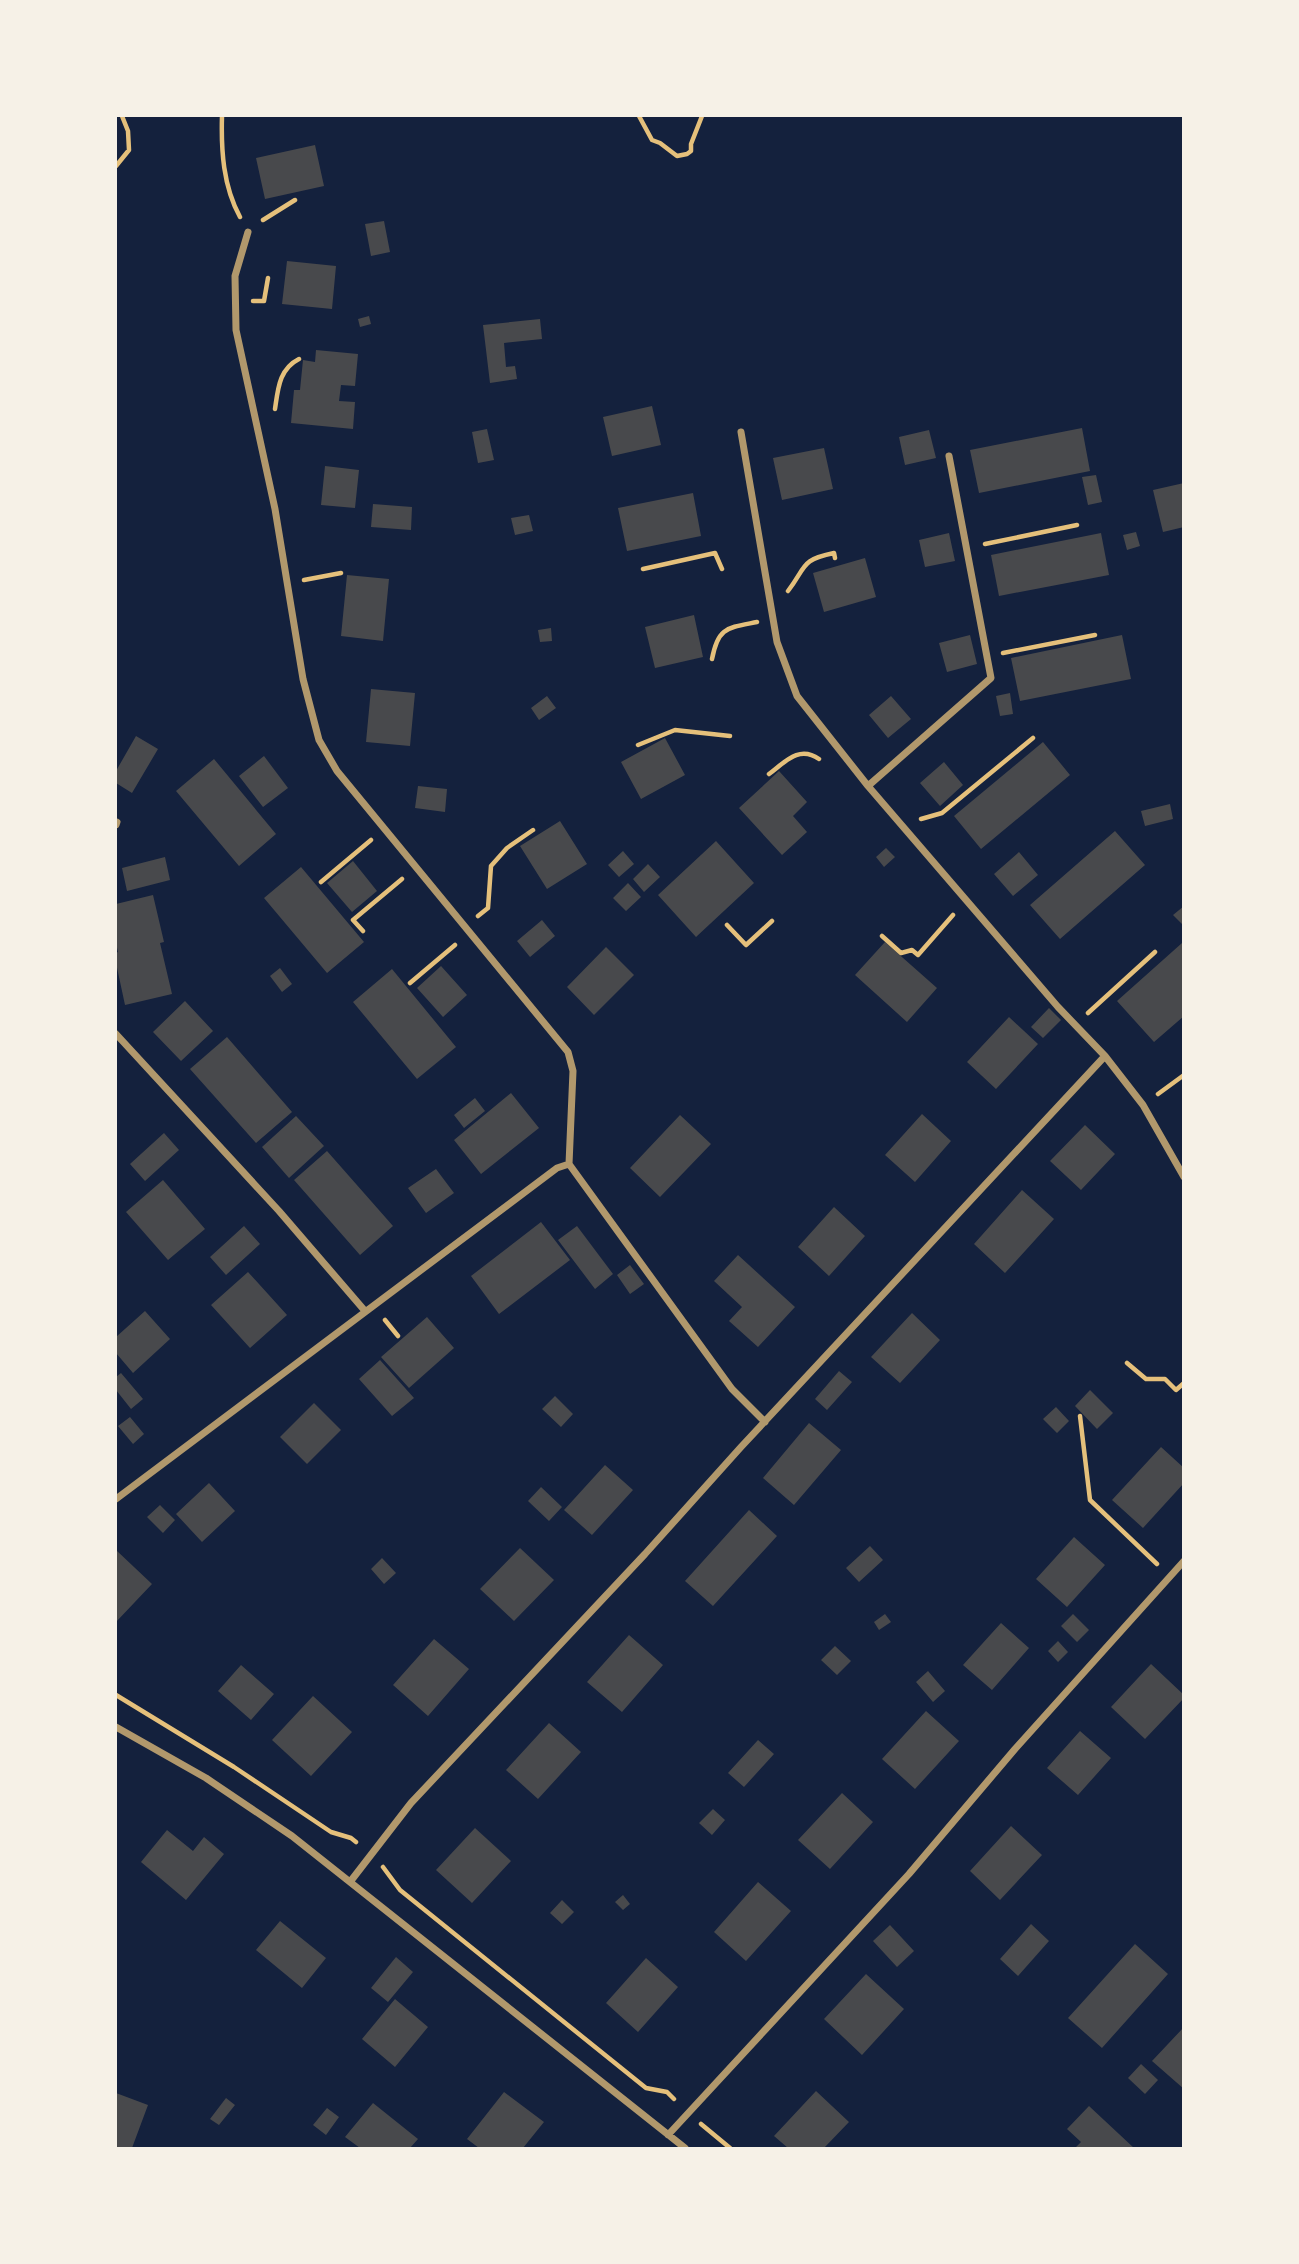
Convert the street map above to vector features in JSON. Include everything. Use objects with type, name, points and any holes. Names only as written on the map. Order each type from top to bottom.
[{"type":"street","points":[[248,232],[235,276],[236,330],[275,509],[303,679],[319,740],[337,771],[568,1052],[573,1071],[569,1164],[732,1389],[765,1422]]},
{"type":"street","points":[[741,432],[776,642],[797,696],[900,824],[1105,1056],[1143,1105],[1184,1177]]},
{"type":"street","points":[[868,786],[991,678],[949,456]]},
{"type":"street","points":[[116,1034],[279,1211],[365,1311]]},
{"type":"street","points":[[351,1882],[411,1802],[645,1554],[1105,1056]]},
{"type":"street","points":[[116,1499],[557,1168],[569,1164]]},
{"type":"street","points":[[668,2135],[909,1874],[1015,1749],[1184,1561]]},
{"type":"street","points":[[116,1727],[206,1778],[292,1836],[685,2148]]},
{"type":"path","points":[[116,166],[129,150],[128,131],[122,116]]},
{"type":"path","points":[[222,116],[222,162],[235,208],[248,232],[295,200]]},
{"type":"path","points":[[639,116],[652,140],[677,156],[687,155],[691,151],[702,116]]},
{"type":"path","points":[[259,435],[274,417],[278,386],[283,373],[290,364],[299,359]]},
{"type":"path","points":[[967,547],[1077,525]]},
{"type":"path","points":[[769,597],[786,594],[813,558],[834,553],[835,558]]},
{"type":"path","points":[[643,569],[715,554],[722,569]]},
{"type":"path","points":[[288,584],[341,573]]},
{"type":"path","points":[[712,659],[716,640],[722,632],[730,627],[773,619]]},
{"type":"path","points":[[987,656],[1095,635]]},
{"type":"path","points":[[638,745],[674,730],[730,736]]},
{"type":"path","points":[[900,824],[942,813],[1033,738]]},
{"type":"path","points":[[769,774],[798,754],[808,752],[828,767],[843,754]]},
{"type":"path","points":[[321,882],[384,828]]},
{"type":"path","points":[[411,983],[488,908],[491,866],[507,848],[533,830]]},
{"type":"path","points":[[363,931],[353,920],[416,867]]},
{"type":"path","points":[[882,936],[901,953],[912,950],[918,955],[967,901]]},
{"type":"path","points":[[727,925],[747,945],[772,920]]},
{"type":"path","points":[[1075,1025],[1154,952]]},
{"type":"path","points":[[1143,1105],[1184,1075]]},
{"type":"path","points":[[1127,1363],[1146,1379],[1165,1379],[1176,1390],[1184,1382]]},
{"type":"path","points":[[1080,1416],[1090,1500],[1170,1576]]},
{"type":"building","points":[[315,145],[324,186],[265,199],[256,158]]},
{"type":"building","points":[[384,221],[390,252],[371,256],[365,224]]},
{"type":"building","points":[[287,261],[336,266],[332,309],[282,304]]},
{"type":"building","points":[[369,316],[371,324],[360,327],[358,319]]},
{"type":"building","points":[[540,319],[542,339],[504,343],[506,367],[515,366],[517,379],[490,383],[483,325]]},
{"type":"building","points":[[316,350],[358,354],[355,386],[341,385],[339,401],[355,402],[353,429],[291,423],[294,390],[300,390],[303,360],[315,362]]},
{"type":"building","points":[[652,406],[661,445],[612,456],[603,417]]},
{"type":"building","points":[[1082,428],[1090,471],[979,493],[970,450]]},
{"type":"building","points":[[487,429],[494,460],[478,463],[472,432]]},
{"type":"building","points":[[929,430],[936,458],[905,465],[899,437]]},
{"type":"building","points":[[824,448],[833,489],[782,500],[773,458]]},
{"type":"building","points":[[325,466],[359,470],[355,508],[321,505]]},
{"type":"building","points":[[1096,475],[1102,502],[1088,505],[1082,477]]},
{"type":"building","points":[[1184,483],[1184,527],[1163,532],[1153,490]]},
{"type":"building","points":[[693,493],[701,536],[627,551],[618,508]]},
{"type":"building","points":[[373,504],[412,507],[411,530],[371,527]]},
{"type":"building","points":[[529,515],[533,531],[515,535],[511,518]]},
{"type":"building","points":[[1136,532],[1140,546],[1127,550],[1123,535]]},
{"type":"building","points":[[949,533],[955,561],[925,567],[919,540]]},
{"type":"building","points":[[1101,533],[1109,575],[999,596],[991,555]]},
{"type":"building","points":[[865,558],[876,597],[824,612],[813,573]]},
{"type":"building","points":[[347,575],[389,579],[383,641],[341,636]]},
{"type":"building","points":[[694,615],[703,657],[655,668],[645,627]]},
{"type":"building","points":[[551,628],[552,641],[540,642],[538,630]]},
{"type":"building","points":[[970,635],[977,664],[947,672],[939,643]]},
{"type":"building","points":[[1122,635],[1131,679],[1020,701],[1011,658]]},
{"type":"building","points":[[371,689],[415,693],[410,746],[366,742]]},
{"type":"building","points":[[1010,693],[1013,714],[1000,716],[996,696]]},
{"type":"building","points":[[547,696],[556,708],[539,720],[531,708]]},
{"type":"building","points":[[891,696],[911,719],[888,738],[869,715]]},
{"type":"building","points":[[136,736],[158,749],[132,793],[116,783],[116,771]]},
{"type":"building","points":[[665,738],[685,775],[641,799],[621,762]]},
{"type":"building","points":[[1043,742],[1070,775],[981,849],[954,816]]},
{"type":"building","points":[[264,756],[288,788],[263,807],[239,776]]},
{"type":"building","points":[[214,759],[276,834],[239,866],[176,791]]},
{"type":"building","points":[[944,762],[963,785],[940,806],[920,783]]},
{"type":"building","points":[[779,771],[807,802],[793,816],[807,832],[782,855],[739,808]]},
{"type":"building","points":[[418,786],[447,789],[445,812],[415,808]]},
{"type":"building","points":[[1170,804],[1173,819],[1145,826],[1141,811]]},
{"type":"building","points":[[560,821],[587,864],[547,889],[520,846]]},
{"type":"building","points":[[1115,831],[1145,865],[1060,939],[1030,905]]},
{"type":"building","points":[[716,841],[754,883],[696,937],[658,895]]},
{"type":"building","points":[[886,848],[895,857],[884,867],[876,857]]},
{"type":"building","points":[[623,851],[634,864],[619,877],[608,865]]},
{"type":"building","points":[[1019,852],[1038,875],[1013,896],[994,874]]},
{"type":"building","points":[[165,857],[170,880],[127,891],[122,868]]},
{"type":"building","points":[[353,861],[377,891],[352,912],[327,883]]},
{"type":"building","points":[[648,864],[660,877],[644,892],[633,879]]},
{"type":"building","points":[[301,867],[364,942],[327,973],[264,898]]},
{"type":"building","points":[[628,883],[641,897],[626,911],[613,898]]},
{"type":"building","points":[[153,895],[164,942],[160,943],[172,994],[125,1005],[116,963],[116,904]]},
{"type":"building","points":[[1184,906],[1184,926],[1173,915]]},
{"type":"building","points":[[542,920],[555,936],[530,957],[517,941]]},
{"type":"building","points":[[885,942],[937,988],[907,1022],[855,975]]},
{"type":"building","points":[[1182,943],[1184,1016],[1154,1042],[1117,1001]]},
{"type":"building","points":[[606,947],[634,975],[594,1015],[567,987]]},
{"type":"building","points":[[441,966],[467,995],[443,1017],[417,988]]},
{"type":"building","points":[[280,968],[292,984],[282,992],[270,976]]},
{"type":"building","points":[[392,969],[456,1047],[417,1079],[353,1002]]},
{"type":"building","points":[[185,1001],[213,1031],[181,1061],[153,1032]]},
{"type":"building","points":[[1049,1008],[1061,1020],[1043,1038],[1031,1027]]},
{"type":"building","points":[[1009,1017],[1038,1044],[996,1089],[967,1062]]},
{"type":"building","points":[[227,1037],[292,1112],[256,1143],[190,1069]]},
{"type":"building","points":[[511,1093],[539,1128],[481,1174],[454,1140]]},
{"type":"building","points":[[475,1098],[485,1111],[464,1128],[454,1115]]},
{"type":"building","points":[[922,1114],[951,1141],[915,1182],[885,1155]]},
{"type":"building","points":[[680,1115],[711,1144],[660,1197],[630,1168]]},
{"type":"building","points":[[296,1116],[324,1146],[289,1178],[262,1147]]},
{"type":"building","points":[[1085,1125],[1115,1154],[1081,1190],[1050,1161]]},
{"type":"building","points":[[164,1133],[179,1150],[145,1181],[130,1164]]},
{"type":"building","points":[[327,1151],[393,1226],[360,1255],[294,1180]]},
{"type":"building","points":[[436,1169],[454,1193],[426,1213],[408,1188]]},
{"type":"building","points":[[163,1180],[205,1229],[168,1260],[126,1212]]},
{"type":"building","points":[[1022,1190],[1054,1219],[1005,1273],[974,1244]]},
{"type":"building","points":[[834,1207],[865,1236],[829,1276],[798,1247]]},
{"type":"building","points":[[541,1222],[570,1260],[499,1314],[471,1276]]},
{"type":"building","points":[[244,1226],[260,1244],[226,1275],[210,1257]]},
{"type":"building","points":[[577,1226],[613,1274],[595,1289],[558,1240]]},
{"type":"building","points":[[738,1255],[795,1307],[758,1347],[729,1321],[742,1307],[714,1281]]},
{"type":"building","points":[[630,1265],[644,1284],[630,1294],[617,1275]]},
{"type":"building","points":[[248,1272],[287,1315],[250,1348],[211,1305]]},
{"type":"building","points":[[145,1311],[170,1339],[133,1373],[116,1353],[116,1337]]},
{"type":"building","points":[[912,1313],[940,1340],[900,1383],[871,1357]]},
{"type":"building","points":[[427,1317],[454,1348],[409,1388],[381,1357]]},
{"type":"building","points":[[380,1360],[414,1398],[392,1416],[359,1379]]},
{"type":"building","points":[[839,1371],[852,1382],[827,1410],[815,1399]]},
{"type":"building","points":[[121,1373],[143,1399],[131,1409],[116,1390],[116,1377]]},
{"type":"building","points":[[1090,1390],[1113,1413],[1097,1429],[1075,1406]]},
{"type":"building","points":[[555,1396],[573,1414],[561,1427],[542,1409]]},
{"type":"building","points":[[314,1403],[341,1430],[307,1464],[280,1437]]},
{"type":"building","points":[[1056,1407],[1069,1421],[1057,1433],[1043,1419]]},
{"type":"building","points":[[130,1417],[144,1434],[133,1444],[118,1426]]},
{"type":"building","points":[[809,1423],[841,1450],[794,1505],[763,1478]]},
{"type":"building","points":[[1161,1447],[1184,1468],[1184,1483],[1143,1528],[1112,1500]]},
{"type":"building","points":[[605,1465],[633,1490],[592,1535],[564,1510]]},
{"type":"building","points":[[209,1483],[235,1511],[202,1542],[176,1514]]},
{"type":"building","points":[[541,1487],[562,1507],[549,1521],[528,1501]]},
{"type":"building","points":[[160,1505],[175,1520],[163,1533],[147,1517]]},
{"type":"building","points":[[749,1510],[777,1536],[713,1606],[685,1581]]},
{"type":"building","points":[[1074,1537],[1105,1565],[1067,1607],[1036,1579]]},
{"type":"building","points":[[870,1546],[883,1560],[859,1582],[846,1568]]},
{"type":"building","points":[[520,1548],[554,1580],[514,1621],[480,1589]]},
{"type":"building","points":[[116,1550],[152,1584],[116,1622]]},
{"type":"building","points":[[382,1558],[396,1573],[384,1584],[371,1569]]},
{"type":"building","points":[[885,1614],[891,1622],[879,1630],[874,1622]]},
{"type":"building","points":[[1073,1614],[1089,1630],[1077,1642],[1061,1626]]},
{"type":"building","points":[[1001,1623],[1029,1648],[992,1690],[963,1665]]},
{"type":"building","points":[[629,1635],[663,1665],[622,1712],[587,1682]]},
{"type":"building","points":[[434,1639],[469,1669],[428,1716],[393,1685]]},
{"type":"building","points":[[1058,1641],[1068,1652],[1058,1662],[1048,1651]]},
{"type":"building","points":[[835,1646],[851,1661],[837,1675],[821,1660]]},
{"type":"building","points":[[1151,1664],[1184,1698],[1145,1739],[1111,1707]]},
{"type":"building","points":[[241,1665],[274,1694],[251,1720],[218,1691]]},
{"type":"building","points":[[928,1671],[945,1691],[933,1702],[916,1682]]},
{"type":"building","points":[[313,1696],[352,1732],[311,1776],[272,1740]]},
{"type":"building","points":[[926,1711],[959,1741],[915,1789],[882,1759]]},
{"type":"building","points":[[549,1723],[581,1752],[538,1799],[506,1770]]},
{"type":"building","points":[[1080,1731],[1111,1758],[1078,1795],[1047,1768]]},
{"type":"building","points":[[758,1740],[774,1754],[744,1787],[728,1773]]},
{"type":"building","points":[[842,1793],[873,1822],[830,1869],[798,1840]]},
{"type":"building","points":[[713,1809],[725,1820],[712,1835],[699,1823]]},
{"type":"building","points":[[1011,1826],[1042,1855],[1000,1900],[970,1871]]},
{"type":"building","points":[[475,1828],[511,1861],[472,1903],[436,1870]]},
{"type":"building","points":[[167,1830],[193,1851],[204,1837],[224,1854],[186,1900],[141,1862]]},
{"type":"building","points":[[758,1882],[791,1911],[746,1961],[714,1932]]},
{"type":"building","points":[[623,1895],[630,1904],[623,1910],[615,1902]]},
{"type":"building","points":[[562,1900],[574,1912],[562,1924],[550,1913]]},
{"type":"building","points":[[280,1921],[326,1958],[302,1988],[256,1950]]},
{"type":"building","points":[[1031,1924],[1049,1941],[1018,1976],[1000,1959]]},
{"type":"building","points":[[890,1925],[914,1951],[897,1967],[873,1941]]},
{"type":"building","points":[[1135,1944],[1168,1974],[1102,2048],[1068,2018]]},
{"type":"building","points":[[396,1957],[413,1972],[388,2002],[371,1988]]},
{"type":"building","points":[[646,1958],[678,1987],[638,2032],[606,2003]]},
{"type":"building","points":[[866,1974],[904,2009],[862,2055],[824,2019]]},
{"type":"building","points":[[395,1999],[428,2027],[395,2067],[362,2039]]},
{"type":"building","points":[[1184,2027],[1184,2089],[1152,2061]]},
{"type":"building","points":[[1141,2064],[1158,2080],[1145,2094],[1128,2078]]},
{"type":"building","points":[[816,2091],[849,2122],[824,2148],[788,2148],[774,2136]]},
{"type":"building","points":[[504,2092],[544,2122],[523,2148],[479,2148],[467,2139]]},
{"type":"building","points":[[116,2093],[148,2105],[132,2148],[116,2148]]},
{"type":"building","points":[[226,2098],[235,2105],[219,2125],[210,2119]]},
{"type":"building","points":[[373,2103],[418,2139],[410,2148],[360,2148],[345,2137]]},
{"type":"building","points":[[1089,2106],[1134,2148],[1075,2148],[1081,2142],[1067,2129]]},
{"type":"building","points":[[327,2108],[339,2117],[326,2135],[313,2125]]}]
